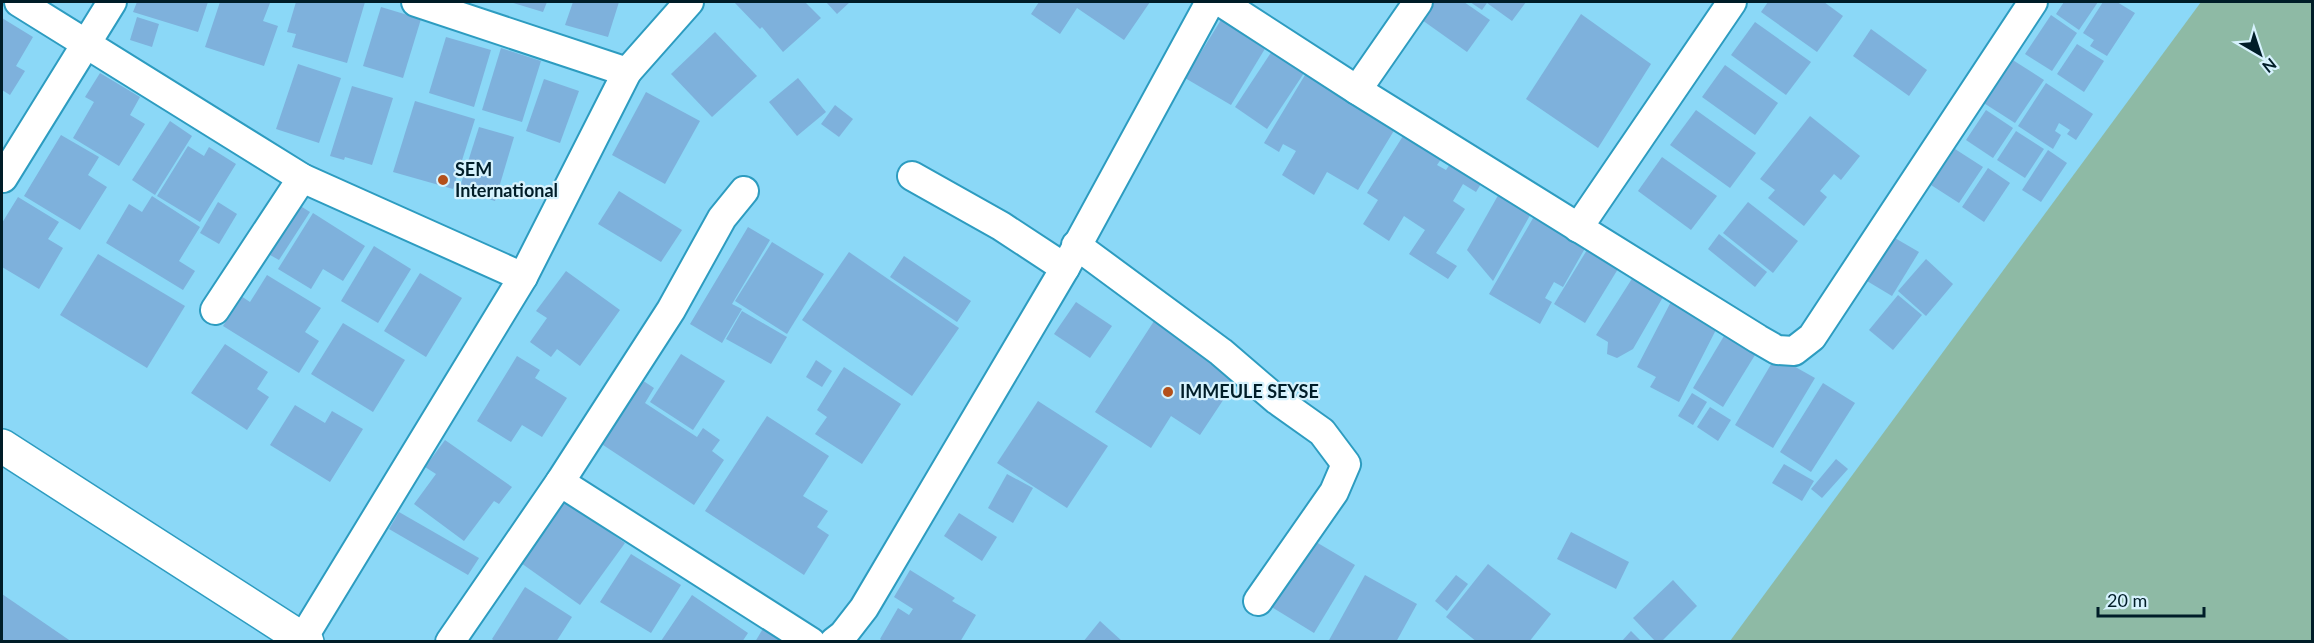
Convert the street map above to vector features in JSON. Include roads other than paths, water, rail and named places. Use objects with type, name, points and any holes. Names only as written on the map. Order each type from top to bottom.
[{"type":"main road","points":[[2,446],[305,640]]},
{"type":"street","points":[[19,2],[302,178],[523,277]]},
{"type":"street","points":[[3,178],[112,2]]},
{"type":"street","points":[[416,2],[627,72]]},
{"type":"street","points":[[305,640],[523,277],[627,72],[689,2]]},
{"type":"street","points":[[834,642],[843,635],[864,608],[1070,256],[1210,2]]},
{"type":"street","points":[[1221,2],[1357,90],[1758,339],[1777,350],[1794,351],[1812,337],[2033,2]]},
{"type":"street","points":[[1357,90],[1418,2]]},
{"type":"street","points":[[1578,228],[1732,2]]},
{"type":"street","points":[[912,176],[1001,226],[1070,256],[1221,352],[1277,400],[1322,432],[1346,464],[1334,492],[1258,602]]},
{"type":"street","points":[[215,310],[302,178]]},
{"type":"street","points":[[450,642],[560,482],[671,310],[722,218],[744,191]]},
{"type":"street","points":[[560,482],[811,642]]},
{"type":"place","name":"SEM International","points":[[443,180]]},
{"type":"place","name":"IMMEULE SEYSE","points":[[1168,392]]}]
